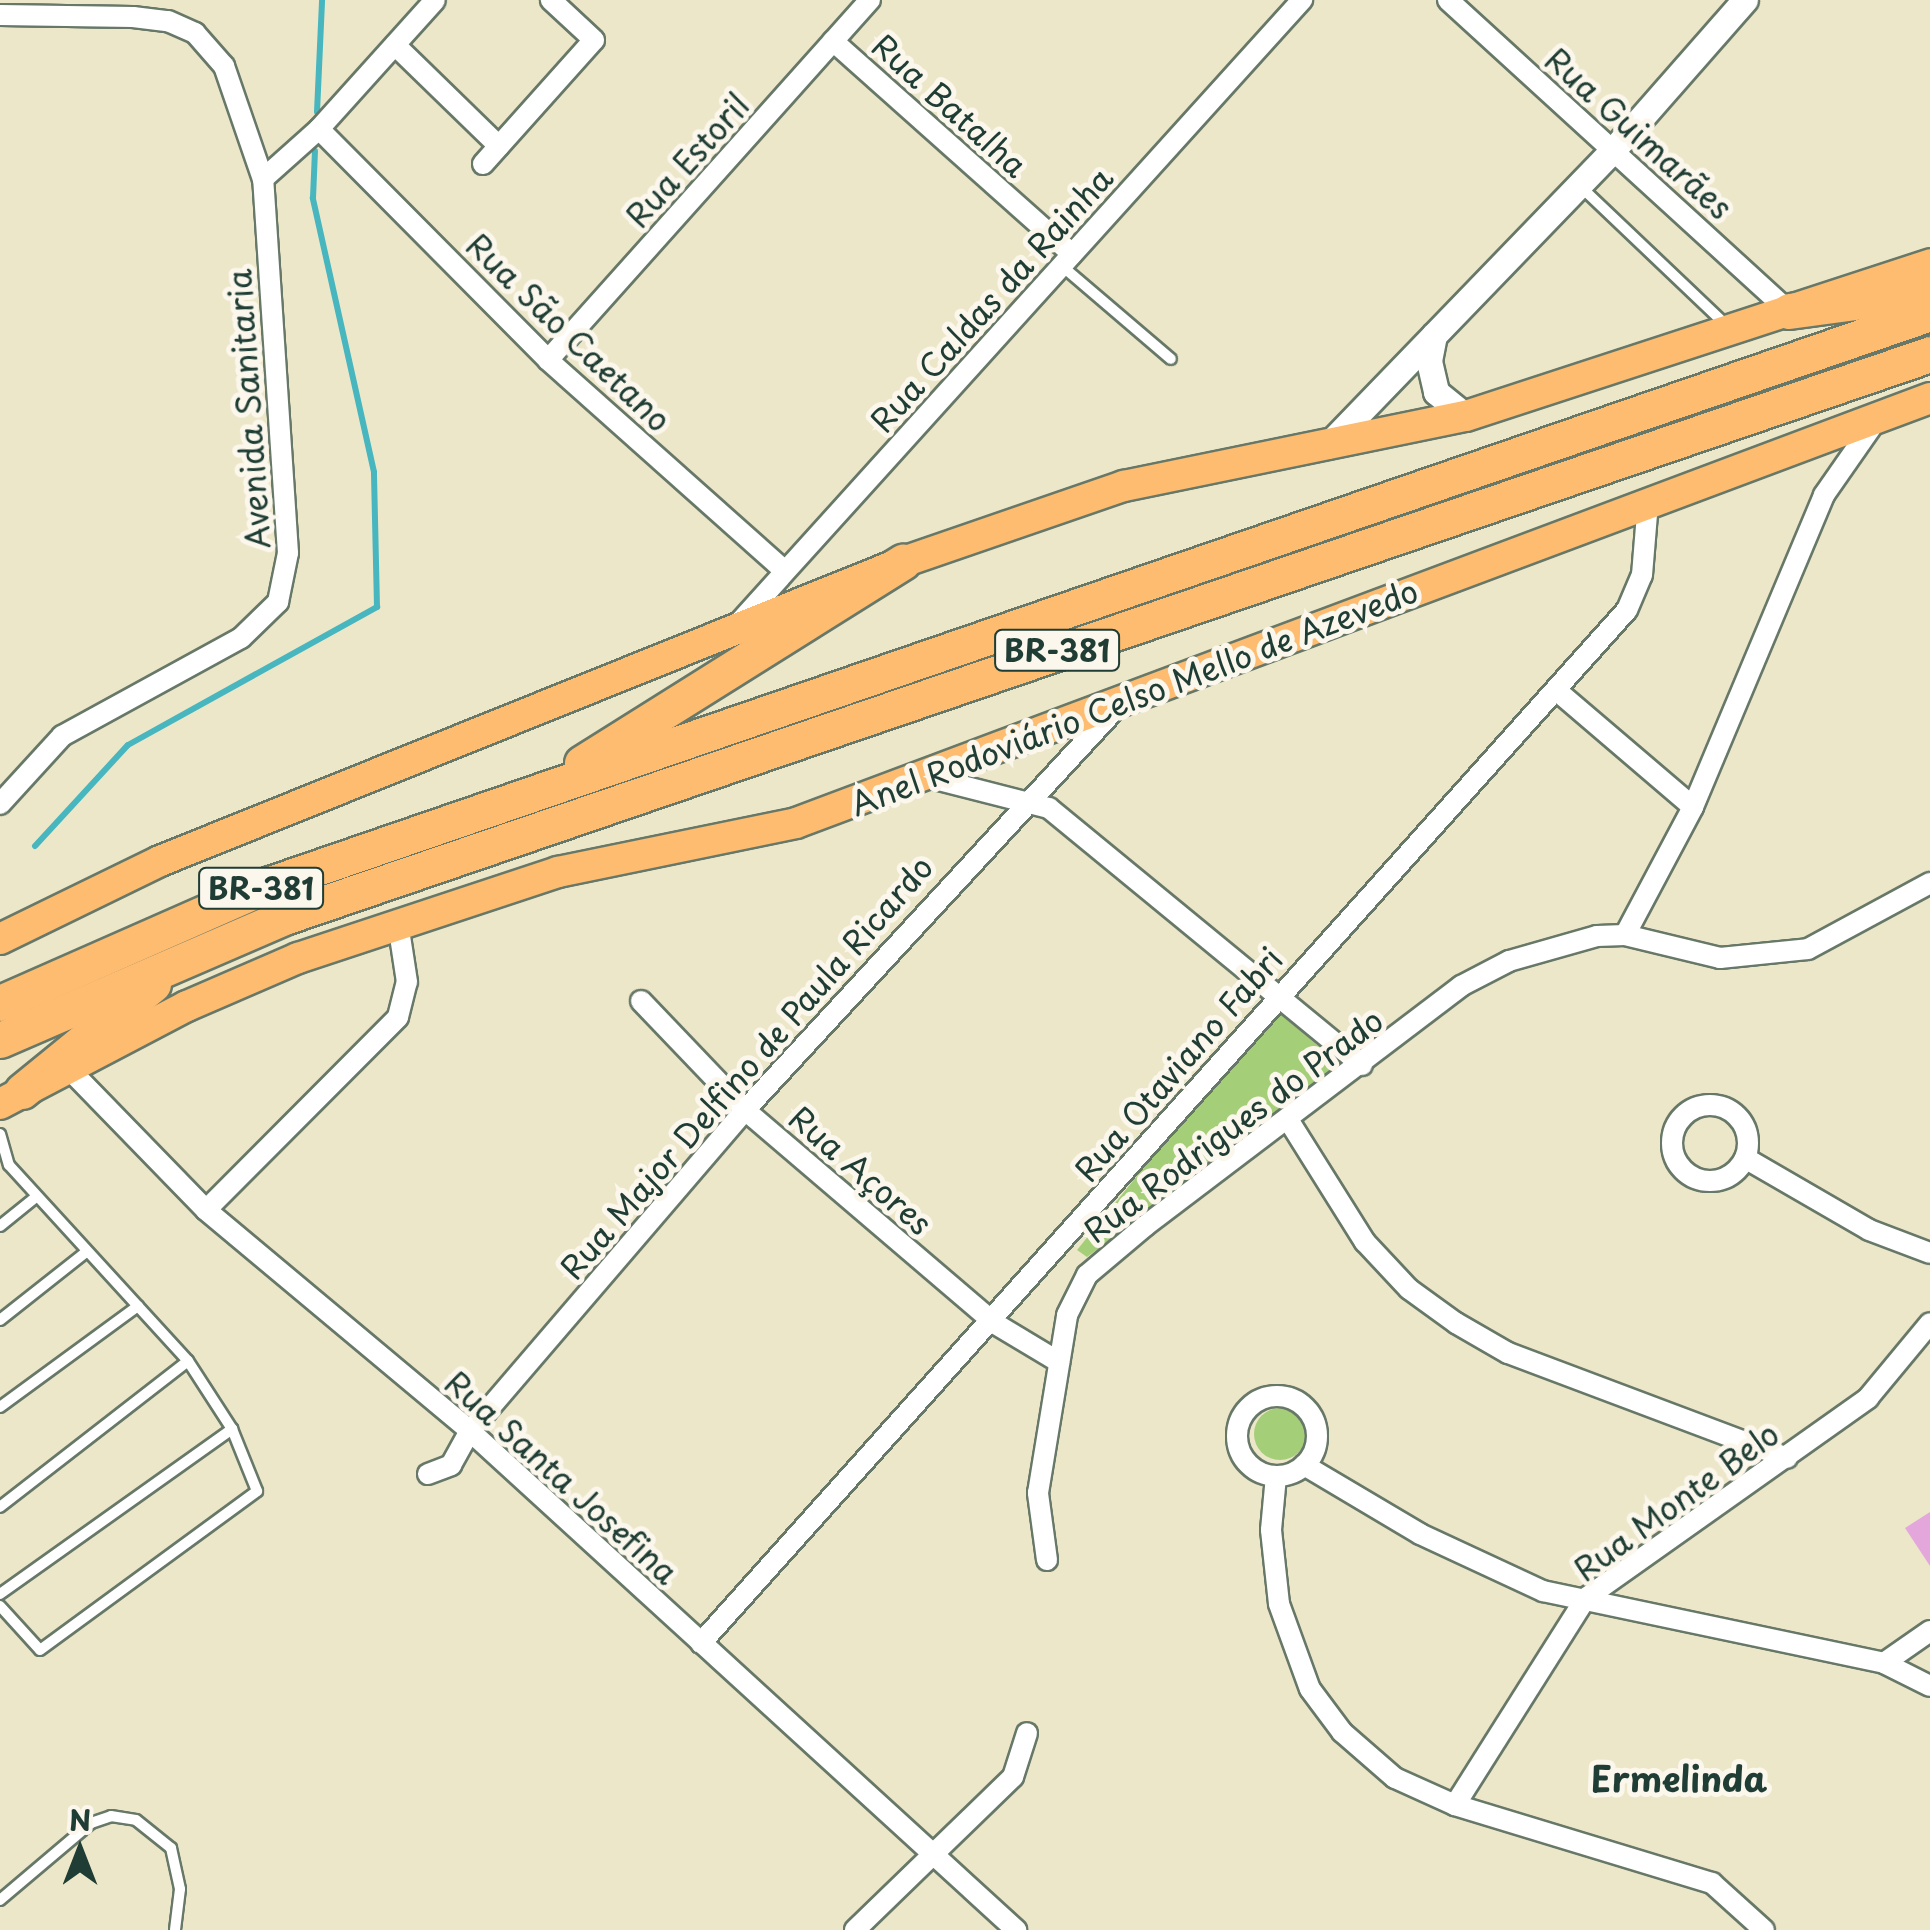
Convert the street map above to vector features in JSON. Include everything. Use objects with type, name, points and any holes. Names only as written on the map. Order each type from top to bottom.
[{"type":"highway","points":[[1789,311],[1930,292]]},
{"type":"highway","name":"BR-381","points":[[0,1003],[270,884],[1930,313]]},
{"type":"highway","name":"Anel Rodoviário Celso Mello de Azevedo","points":[[0,1040],[188,955],[907,699],[1930,354]]},
{"type":"highway","points":[[530,795],[903,562]]},
{"type":"highway","points":[[11,1098],[188,955]]},
{"type":"main road","points":[[0,939],[160,861],[725,638],[903,562],[1124,486],[1466,416],[1930,264]]},
{"type":"main road","name":"Anel Rodoviário Celso Mello de Azevedo","points":[[11,1098],[187,1006],[398,923],[558,872],[796,823],[1120,705],[1882,413],[1928,401]]},
{"type":"street","points":[[262,179],[319,128],[435,0]]},
{"type":"street","points":[[483,164],[594,40],[551,0]]},
{"type":"street","name":"Rua Estoril","points":[[548,360],[870,0]]},
{"type":"street","name":"Rua Caldas da Rainha","points":[[725,638],[1302,0]]},
{"type":"street","name":"Rua Guimarães","points":[[1448,0],[1789,311]]},
{"type":"street","points":[[1327,446],[1613,150],[1745,0]]},
{"type":"street","name":"Avenida Sanitaria","points":[[0,15],[168,21],[195,33],[224,66],[262,179],[288,552],[278,602],[240,638],[62,736],[0,804]]},
{"type":"street","name":"Rua Batalha","points":[[833,41],[1067,260]]},
{"type":"street","points":[[395,45],[499,146]]},
{"type":"street","name":"Rua São Caetano","points":[[319,128],[548,360],[786,571]]},
{"type":"street","points":[[1434,335],[1429,361],[1436,392],[1466,416]]},
{"type":"street","points":[[1625,935],[1693,807],[1824,495],[1882,413]]},
{"type":"street","name":"Rua Otaviano Fabri","points":[[701,1644],[994,1323],[1278,993],[1556,690],[1638,592],[1648,502]]},
{"type":"street","points":[[1556,690],[1693,807]]},
{"type":"street","name":"Rua Major Delfino de Paula Ricardo","points":[[428,1474],[451,1465],[470,1432],[745,1110],[1027,800],[1120,705]]},
{"type":"street","points":[[927,777],[1048,808],[1362,1065]]},
{"type":"street","name":"Rua Rodrigues do Prado","points":[[1047,1560],[1038,1494],[1068,1315],[1087,1275],[1461,986],[1508,961],[1562,942],[1625,935],[1720,958],[1763,958],[1808,949],[1930,883]]},
{"type":"street","points":[[206,1210],[398,1017],[407,982],[398,923]]},
{"type":"street","name":"Rua Açores","points":[[641,1001],[745,1110],[994,1323],[1059,1362]]},
{"type":"street","name":"Rua Santa Josefina","points":[[68,1068],[206,1210],[470,1432],[928,1854],[1016,1930]]},
{"type":"street","points":[[1289,1121],[1364,1242],[1409,1289],[1456,1323],[1508,1353],[1787,1458]]},
{"type":"street","points":[[1746,1158],[1869,1230],[1930,1252]]},
{"type":"street","name":"Rua Monte Belo","points":[[1455,1804],[1586,1598],[1868,1398],[1930,1323]]},
{"type":"street","points":[[1262,1398],[1294,1399],[1306,1408],[1317,1437],[1304,1466],[1276,1476],[1260,1473],[1239,1450],[1240,1419],[1262,1398]]},
{"type":"street","points":[[1304,1466],[1496,1571],[1542,1591],[1884,1664],[1930,1686]]},
{"type":"street","points":[[1276,1476],[1271,1530],[1279,1604],[1310,1688],[1342,1732],[1395,1778],[1455,1804],[1712,1883],[1764,1930]]},
{"type":"street","points":[[1884,1664],[1930,1631]]},
{"type":"street","points":[[855,1930],[928,1854],[1013,1777],[1028,1733]]},
{"type":"lane","points":[[1579,185],[1732,330]]},
{"type":"lane","points":[[1067,260],[1172,359]]},
{"type":"lane","points":[[0,1134],[9,1166],[188,1361],[232,1428],[257,1490],[40,1650],[0,1606]]},
{"type":"lane","points":[[0,1226],[36,1198]]},
{"type":"lane","points":[[0,1320],[86,1252]]},
{"type":"lane","points":[[0,1408],[138,1306]]},
{"type":"lane","points":[[0,1508],[188,1361]]},
{"type":"lane","points":[[0,1594],[232,1428]]},
{"type":"lane","points":[[0,1900],[91,1823],[111,1816],[136,1820],[172,1848],[180,1889],[175,1930]]},
{"type":"green space","points":[[1273,1008],[1342,1066],[1087,1257],[1077,1250]]},
{"type":"green space","points":[[1280,1408],[1298,1416],[1306,1434],[1298,1452],[1280,1460],[1262,1452],[1254,1434],[1262,1416]]},
{"type":"building","points":[[1930,1512],[1930,1566],[1905,1528]]},
{"type":"waterway","points":[[317,112],[322,0]]},
{"type":"waterway","points":[[35,846],[128,745],[377,607],[374,472],[313,198],[315,151]]},
{"type":"district","name":"Ermelinda","points":[[1679,1778]]}]
